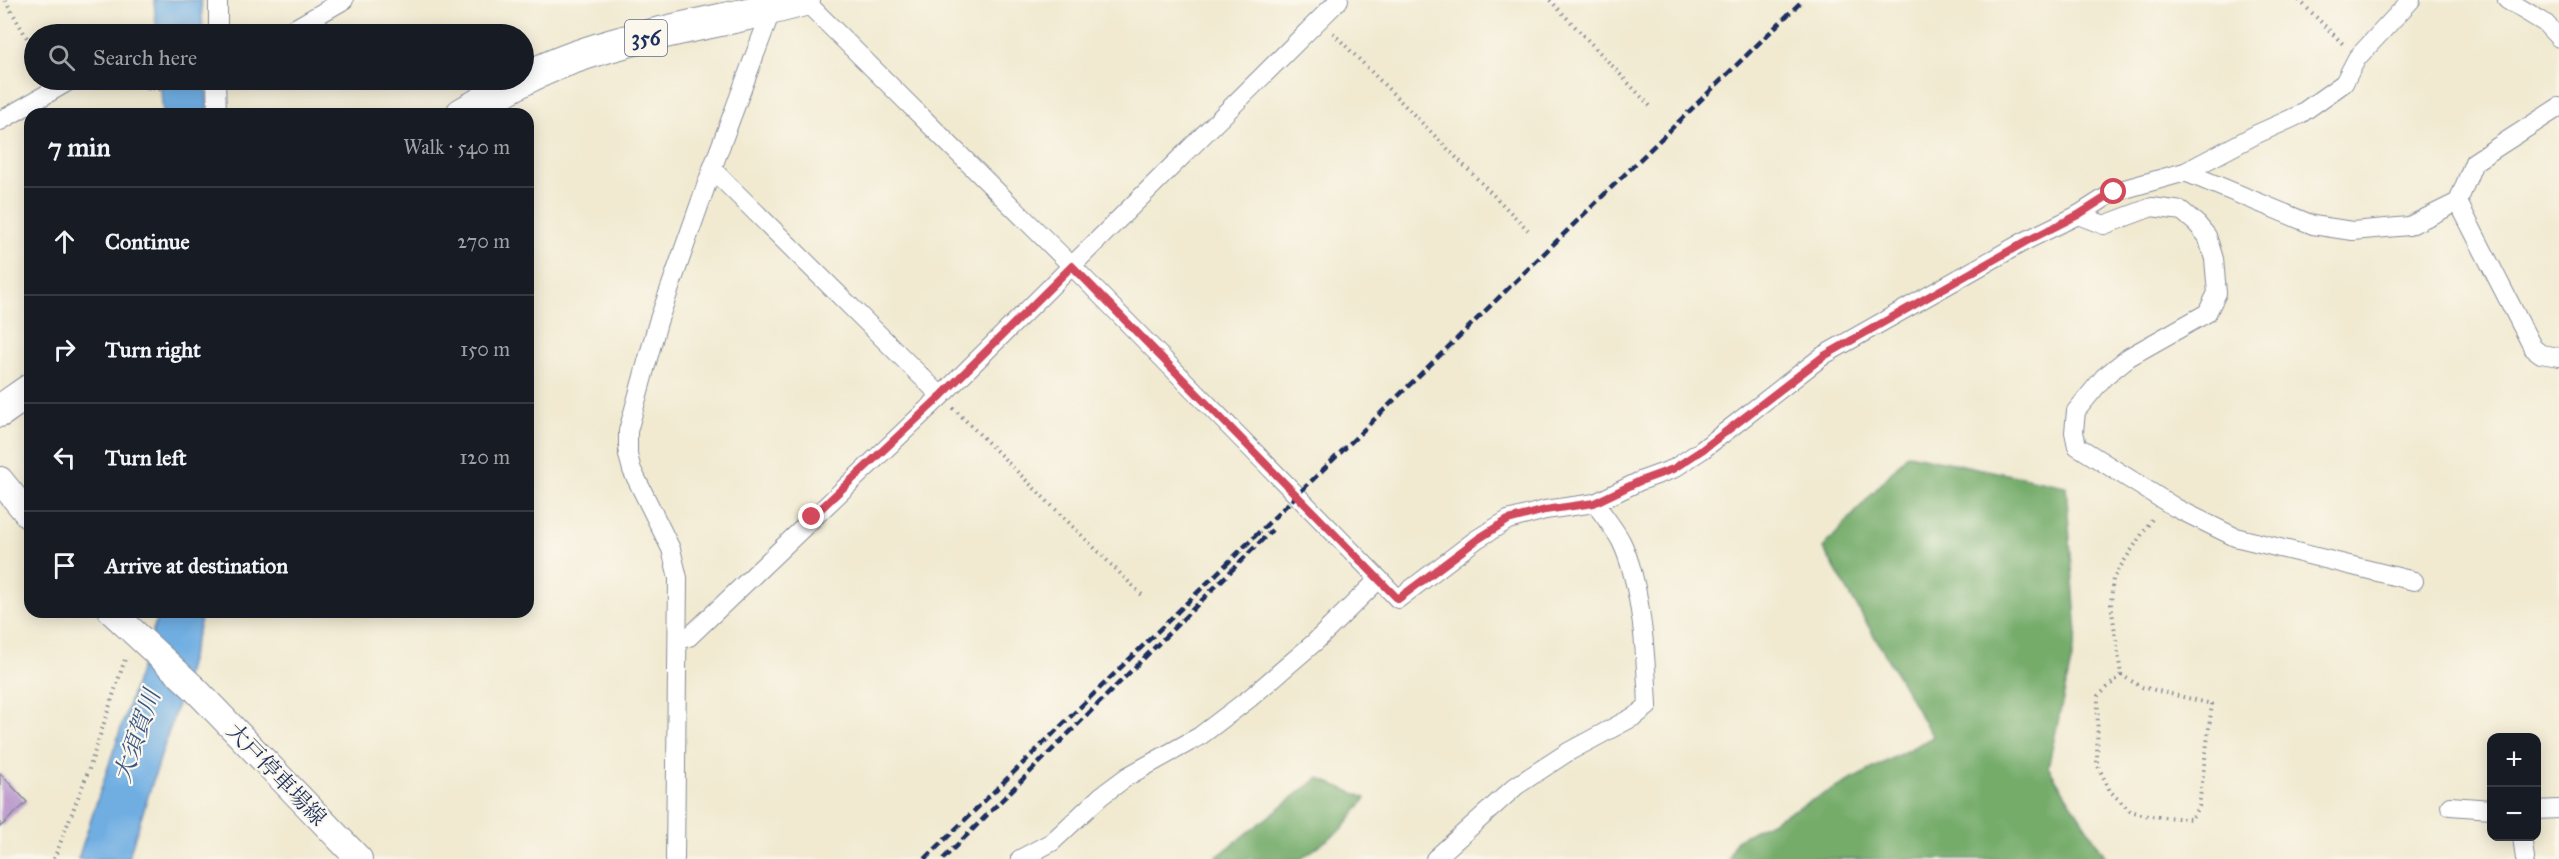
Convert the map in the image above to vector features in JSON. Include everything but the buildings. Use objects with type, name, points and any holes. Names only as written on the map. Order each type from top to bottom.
[{"type":"highway","name":"356","points":[[534,73],[548,66],[599,49],[787,3]]},
{"type":"highway","name":"356","points":[[472,108],[504,90]]},
{"type":"highway","points":[[0,411],[24,394]]},
{"type":"main road","points":[[0,480],[24,510]]},
{"type":"main road","points":[[118,618],[135,635]]},
{"type":"main road","name":"大戸停車場線","points":[[135,635],[195,688],[359,859]]},
{"type":"street","points":[[218,0],[218,24]]},
{"type":"street","points":[[302,24],[344,0]]},
{"type":"street","points":[[679,639],[688,637],[941,396],[1339,0]]},
{"type":"street","points":[[675,859],[678,578],[671,549],[632,470],[628,455],[627,431],[658,322],[712,169],[787,3],[1072,266],[1398,599],[1478,539],[1508,520],[1545,510],[1594,503],[1640,481],[1673,469],[1702,450],[1824,356],[2025,242],[2078,215],[2114,192],[2186,172],[2257,134],[2299,115],[2344,83],[2357,58],[2411,0]]},
{"type":"street","points":[[2507,0],[2545,23],[2559,38]]},
{"type":"street","points":[[0,121],[54,90]]},
{"type":"street","points":[[216,90],[217,108]]},
{"type":"street","points":[[2186,172],[2313,225],[2352,231],[2409,226],[2458,202],[2474,162],[2559,107]]},
{"type":"street","points":[[712,169],[941,396]]},
{"type":"street","points":[[2458,202],[2533,348],[2541,354],[2559,357]]},
{"type":"street","points":[[2078,215],[2104,225],[2152,207],[2182,211],[2197,224],[2207,237],[2214,260],[2217,294],[2207,313],[2129,357],[2104,377],[2076,411],[2074,432],[2077,446],[2165,501],[2235,537],[2414,581]]},
{"type":"street","points":[[1435,859],[1516,786],[1568,752],[1635,716],[1648,706],[1642,625],[1630,566],[1620,540],[1594,503]]},
{"type":"street","points":[[1020,859],[1052,842],[1101,796],[1128,776],[1200,736],[1250,699],[1315,642],[1379,579]]},
{"type":"street","points":[[2450,806],[2487,809]]},
{"type":"street","points":[[2541,810],[2559,809]]},
{"type":"street","points":[[2523,841],[2525,859]]},
{"type":"path","points":[[5,0],[24,33]]},
{"type":"path","points":[[1550,0],[1650,106]]},
{"type":"path","points":[[2299,0],[2357,58]]},
{"type":"path","points":[[1320,19],[1528,230]]},
{"type":"path","points":[[941,396],[1144,597]]},
{"type":"path","points":[[2121,675],[2111,604],[2113,578],[2125,556],[2165,501]]},
{"type":"path","points":[[54,859],[88,772],[135,635]]},
{"type":"path","points":[[2121,675],[2142,687],[2212,704],[2199,806],[2191,819],[2149,816],[2130,811],[2110,791],[2097,764],[2098,696],[2121,675]]},
{"type":"green space","points":[[1908,454],[2066,486],[2077,635],[2048,767],[2107,859],[1728,859],[1736,840],[1933,737],[1823,548]]},
{"type":"green space","points":[[1318,778],[1366,798],[1342,829],[1301,859],[1214,859]]},
{"type":"water","points":[[154,0],[201,0],[202,24],[156,24]]},
{"type":"water","points":[[161,90],[207,90],[208,108],[162,108]]},
{"type":"water","name":"大須賀川","points":[[157,618],[201,618],[182,690],[128,859],[78,859]]},
{"type":"railway","points":[[925,859],[1803,0]]},
{"type":"railway","points":[[943,859],[1272,530]]},
{"type":"route","points":[[812,517],[941,396],[1072,266],[1398,599],[1478,539],[1508,520],[1545,510],[1594,503],[1640,481],[1673,469],[1702,450],[1824,356],[2025,242],[2078,215],[2114,192]]}]
